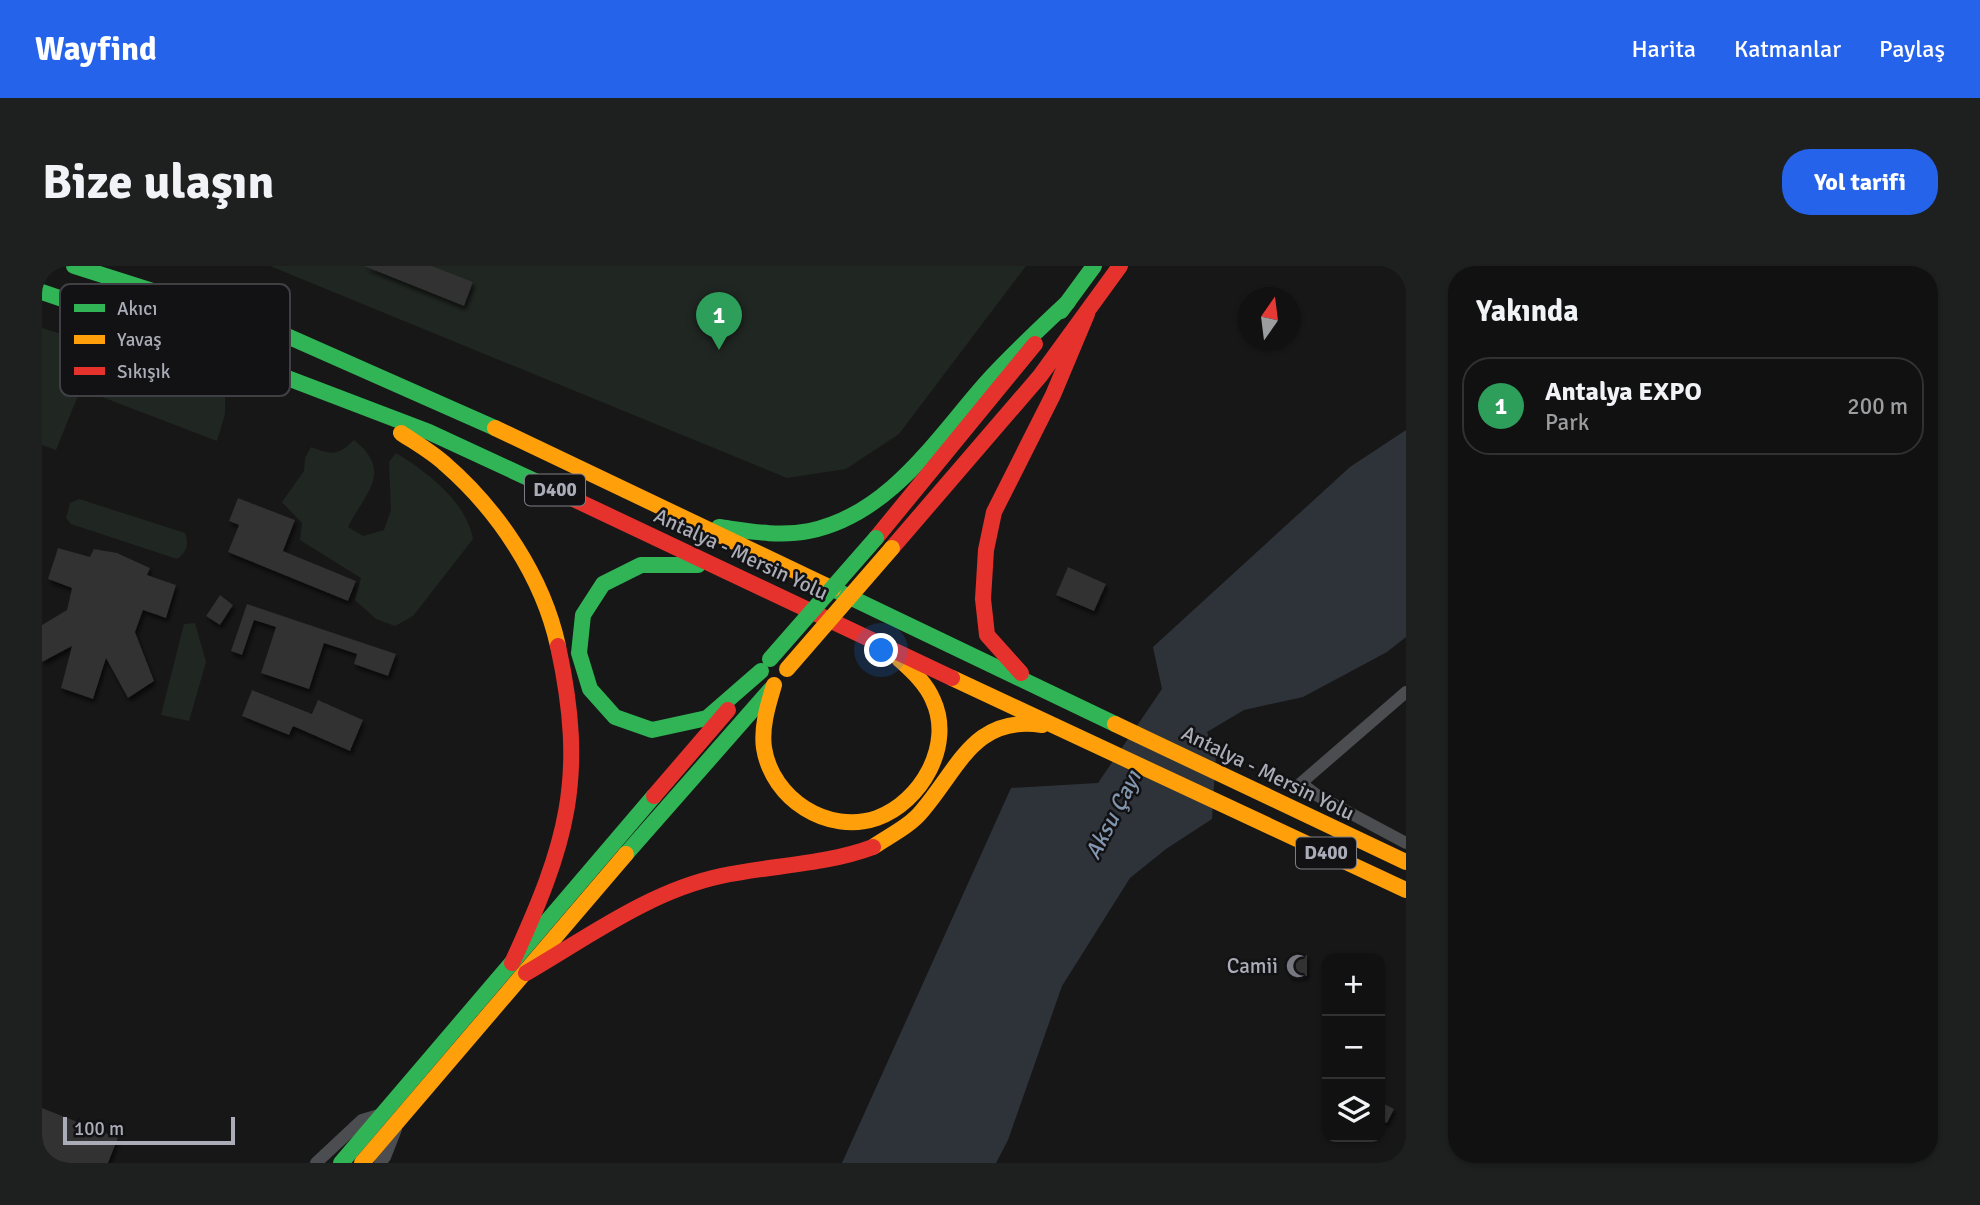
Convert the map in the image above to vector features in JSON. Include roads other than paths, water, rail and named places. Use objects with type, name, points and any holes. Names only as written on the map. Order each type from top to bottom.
[{"type":"main road","name":"Antalya - Mersin Yolu","points":[[74,266],[128,284]]},
{"type":"main road","points":[[362,1163],[392,1118],[512,963],[876,538],[1068,302],[1094,266]]},
{"type":"main road","points":[[341,1163],[392,1118],[526,973],[596,888],[979,448],[1087,314],[1121,266]]},
{"type":"main road","name":"Antalya - Mersin Yolu","points":[[42,292],[60,298]]},
{"type":"main road","points":[[697,524],[786,535],[819,529],[860,512],[892,486],[946,433],[1005,361],[1068,302]]},
{"type":"main road","points":[[1028,681],[987,635],[983,599],[986,550],[994,512],[1053,395],[1087,314]]},
{"type":"main road","name":"Antalya - Mersin Yolu","points":[[290,337],[439,402],[1406,862]]},
{"type":"main road","name":"Antalya - Mersin Yolu","points":[[290,380],[429,432],[1406,890]]},
{"type":"main road","points":[[334,396],[439,456],[470,488],[516,545],[547,609],[566,674],[571,720],[570,798],[551,874],[512,963]]},
{"type":"main road","points":[[727,570],[663,561],[642,562],[615,573],[592,594],[581,621],[577,647],[584,678],[598,702],[622,723],[645,730],[671,732],[703,721],[766,665]]},
{"type":"main road","points":[[774,685],[765,722],[764,746],[771,774],[788,796],[812,814],[844,823],[876,819],[909,800],[928,777],[940,748],[937,708],[917,676],[881,643]]},
{"type":"main road","points":[[526,973],[657,897],[720,876],[798,865],[872,848],[920,814],[977,739],[1004,725],[1021,722],[1052,726]]},
{"type":"street","points":[[1406,692],[1301,783],[1318,796],[1406,843]]},
{"type":"street","points":[[316,1163],[362,1120],[392,1118],[385,1157],[380,1163]]},
{"type":"water","name":"Aksu Çayı","points":[[1406,430],[1406,637],[1387,652],[1303,697],[1244,710],[1207,732],[1216,754],[1212,819],[1166,849],[1130,878],[1062,986],[1008,1140],[996,1163],[842,1163],[1011,788],[1098,783],[1162,689],[1153,647],[1350,467]]},
{"type":"place","name":"Antalya EXPO","points":[[719,350]]},
{"type":"place","name":"Camii","points":[[1298,966]]}]
